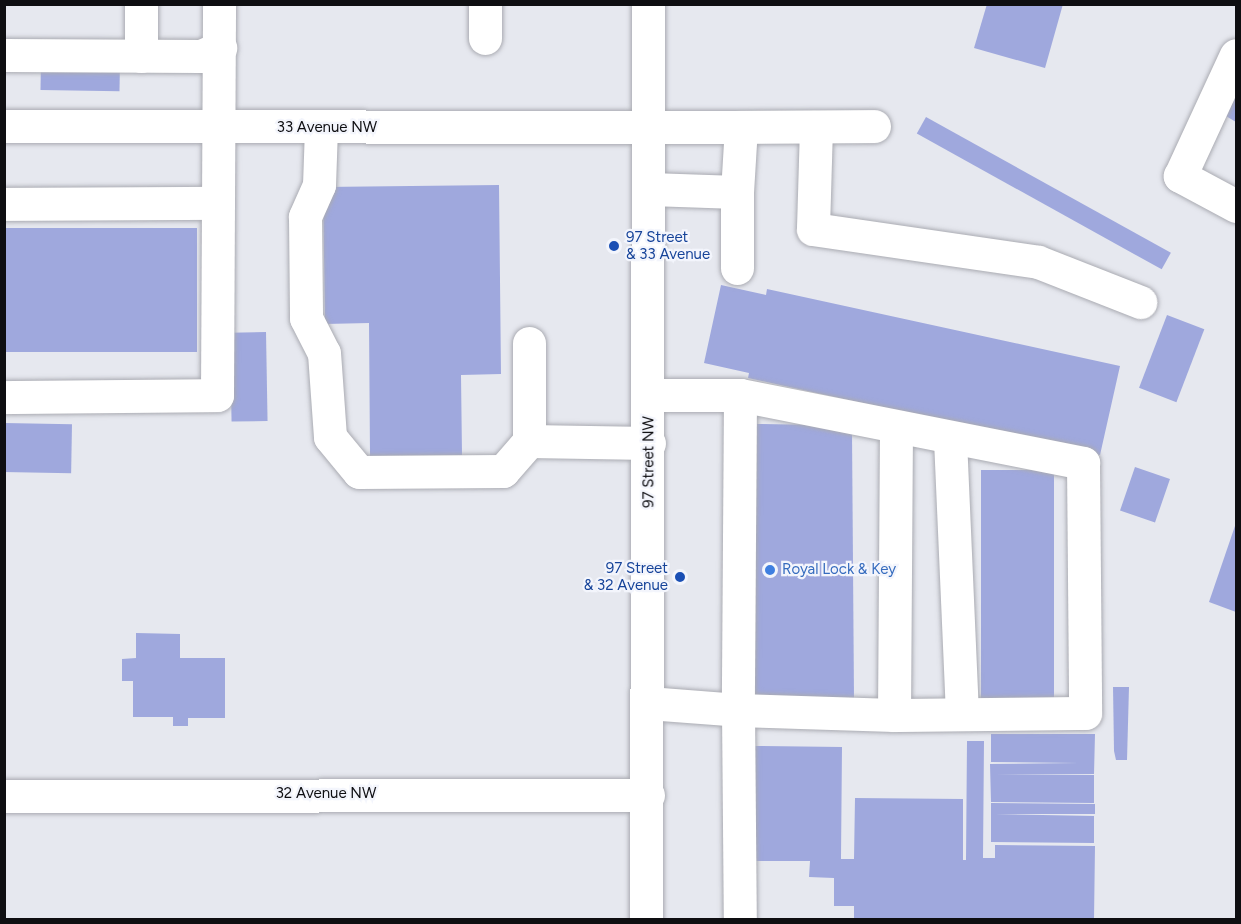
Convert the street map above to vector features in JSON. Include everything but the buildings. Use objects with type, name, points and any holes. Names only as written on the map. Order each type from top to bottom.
[{"type":"street","points":[[141,4],[141,56]]},
{"type":"street","points":[[4,397],[217,395],[216,203],[220,128],[219,4]]},
{"type":"street","points":[[485,4],[485,38]]},
{"type":"street","name":"97 Street NW","points":[[646,920],[650,189],[648,4]]},
{"type":"street","points":[[4,55],[201,56],[220,48]]},
{"type":"street","points":[[1236,55],[1180,176],[1236,206]]},
{"type":"street","name":"33 Avenue NW","points":[[4,126],[650,129],[874,126]]},
{"type":"street","points":[[737,267],[737,192],[741,127]]},
{"type":"street","points":[[816,127],[813,229],[1038,262],[1140,302]]},
{"type":"street","points":[[321,128],[319,185],[304,217],[306,318],[324,353],[330,437],[359,472],[502,471],[529,441],[529,343]]},
{"type":"street","points":[[1189,156],[1236,181]]},
{"type":"street","points":[[650,189],[737,192]]},
{"type":"street","points":[[4,204],[216,203]]},
{"type":"street","points":[[648,703],[738,710],[894,715],[1085,713],[1083,463],[896,429],[870,418],[740,395],[649,395]]},
{"type":"street","points":[[740,395],[738,710],[740,920]]},
{"type":"street","points":[[894,715],[896,429]]},
{"type":"street","points":[[950,439],[962,714]]},
{"type":"street","points":[[529,441],[649,443]]},
{"type":"street","name":"32 Avenue NW","points":[[4,796],[648,795]]},
{"type":"place","name":"97 Street & 33 Avenue","points":[[614,246]]},
{"type":"place","name":"Royal Lock & Key","points":[[770,570]]},
{"type":"place","name":"97 Street & 32 Avenue","points":[[680,577]]}]
